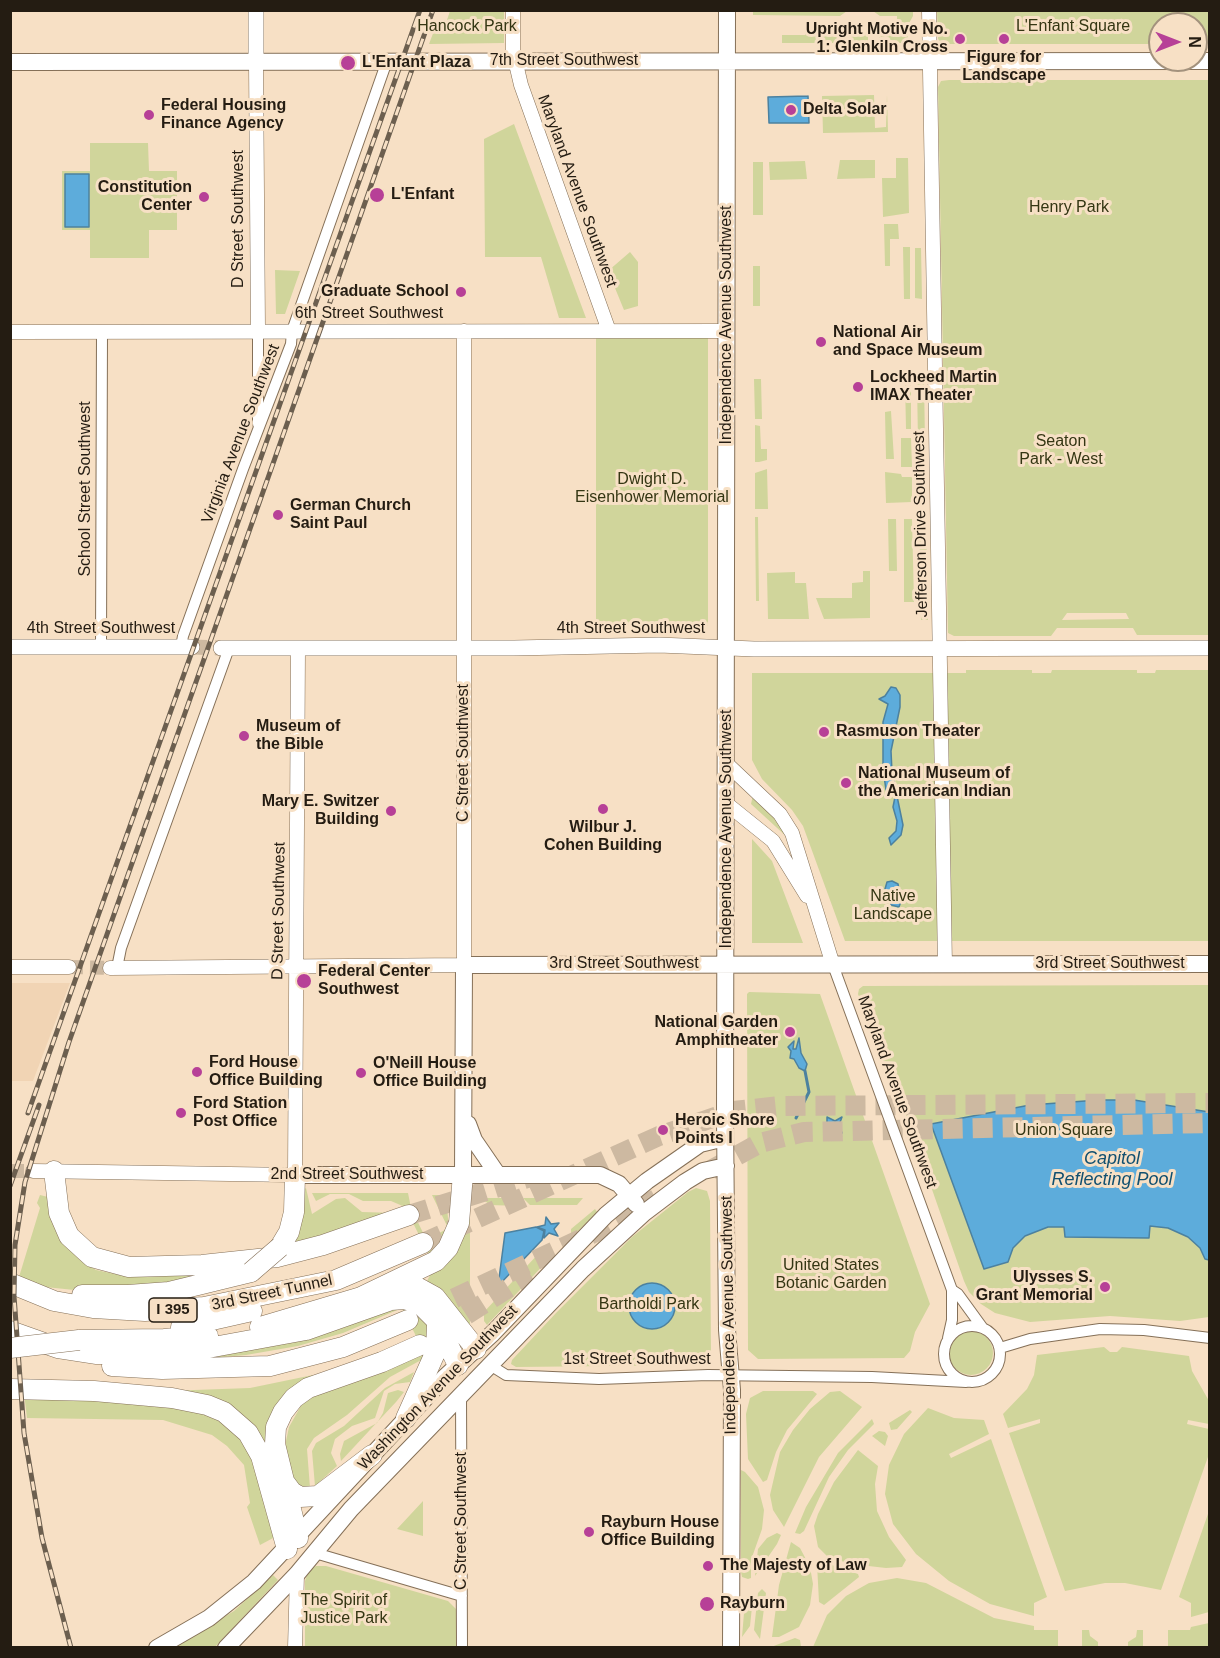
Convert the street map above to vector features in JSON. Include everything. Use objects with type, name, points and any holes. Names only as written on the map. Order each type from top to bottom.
[{"type":"highway","points":[[54,1171],[59,1213],[69,1236],[92,1257],[129,1267],[202,1265],[277,1257],[331,1242],[409,1215]]},
{"type":"highway","points":[[16,1286],[105,1296],[150,1294],[203,1285],[251,1272],[280,1247],[289,1232],[294,1212],[295,1174]]},
{"type":"highway","points":[[79,1340],[164,1340],[233,1332],[315,1312],[388,1285],[432,1264],[448,1248],[461,1213],[464,1174]]},
{"type":"highway","name":"3rd Street Tunnel","points":[[16,1286],[72,1305],[111,1310],[169,1311],[241,1301],[336,1280],[423,1244]]},
{"type":"highway","points":[[10,1348],[137,1334],[210,1322],[283,1303],[336,1280]]},
{"type":"highway","points":[[388,1285],[415,1286],[435,1297],[476,1349]]},
{"type":"highway","points":[[10,1331],[32,1340],[80,1352],[132,1355],[197,1350],[277,1337],[398,1299],[419,1303],[436,1320],[458,1365]]},
{"type":"highway","points":[[10,1377],[34,1375],[143,1381],[218,1376],[270,1366],[343,1347],[408,1320]]},
{"type":"highway","points":[[406,1418],[436,1351],[439,1335],[436,1320]]},
{"type":"highway","points":[[10,1341],[65,1359],[122,1367],[171,1369],[270,1366]]},
{"type":"highway","points":[[292,1544],[283,1480],[275,1444],[276,1427],[283,1412],[294,1398],[308,1388],[382,1362],[420,1345]]},
{"type":"highway","points":[[10,1389],[94,1391],[172,1398],[207,1404],[224,1412],[248,1433],[261,1456],[292,1544]]},
{"type":"highway","points":[[283,1480],[292,1492],[300,1497],[318,1496],[372,1455]]},
{"type":"main road","name":"D Street Southwest","points":[[256,10],[256,62]]},
{"type":"main road","name":"Independence Avenue Southwest","points":[[728,10],[725,1138],[727,1330],[730,1376],[731,1647]]},
{"type":"main road","name":"7th Street Southwest","points":[[10,62],[1209,61]]},
{"type":"main road","name":"4th Street Southwest","points":[[225,648],[659,645],[1209,648]]},
{"type":"main road","name":"4th Street Southwest","points":[[10,647],[187,647]]},
{"type":"main road","name":"3rd Street Southwest","points":[[464,965],[1209,963]]},
{"type":"main road","name":"C Street Southwest","points":[[464,965],[464,1174]]},
{"type":"main road","points":[[464,1115],[474,1140],[498,1175]]},
{"type":"main road","name":"Washington Avenue Southwest","points":[[157,1647],[225,1607],[292,1544],[406,1418],[606,1215],[700,1144],[725,1138]]},
{"type":"main road","name":"Washington Avenue Southwest","points":[[226,1647],[297,1574],[351,1509],[583,1269],[644,1213],[693,1177],[713,1167],[726,1166]]},
{"type":"main road","name":"2nd Street Southwest","points":[[295,1174],[600,1175],[612,1178],[644,1213]]},
{"type":"main road","points":[[476,1349],[490,1365]]},
{"type":"main road","points":[[458,1365],[461,1395]]},
{"type":"main road","points":[[292,1544],[297,1574]]},
{"type":"street","points":[[513,10],[515,61]]},
{"type":"street","name":"Jefferson Drive Southwest","points":[[929,10],[945,965]]},
{"type":"street","name":"Maryland Avenue Southwest","points":[[515,61],[609,331]]},
{"type":"street","name":"D Street Southwest","points":[[256,62],[258,428]]},
{"type":"street","name":"Virginia Avenue Southwest","points":[[187,647],[183,636],[258,428],[291,344],[292,331],[387,62]]},
{"type":"street","name":"School Street Southwest","points":[[101,647],[102,331]]},
{"type":"street","name":"C Street Southwest","points":[[464,331],[464,965]]},
{"type":"street","name":"6th Street Southwest","points":[[10,332],[727,331]]},
{"type":"street","points":[[114,968],[225,648]]},
{"type":"street","name":"D Street Southwest","points":[[295,1174],[298,648]]},
{"type":"street","name":"Maryland Avenue Southwest","points":[[727,764],[786,823],[806,870],[813,906],[833,965],[952,1290],[982,1328]]},
{"type":"street","name":"Maryland Avenue Southwest","points":[[727,804],[773,841],[813,906]]},
{"type":"street","name":"3rd Street Southwest","points":[[114,968],[464,965]]},
{"type":"street","points":[[10,967],[69,967]]},
{"type":"street","name":"2nd Street Southwest","points":[[33,1171],[295,1174]]},
{"type":"street","name":"Maryland Avenue Southwest","points":[[948,1338],[952,1320],[952,1290]]},
{"type":"street","points":[[963,1327],[982,1328],[995,1337],[1000,1348],[1000,1356],[994,1371],[982,1381],[966,1382],[951,1374],[945,1364],[943,1352],[948,1338],[963,1327]]},
{"type":"street","points":[[1000,1348],[1030,1339],[1110,1329],[1144,1330],[1209,1338]]},
{"type":"street","name":"1st Street Southwest","points":[[490,1365],[506,1375],[599,1378],[872,1377],[966,1382]]},
{"type":"street","name":"C Street Southwest","points":[[461,1395],[462,1647]]},
{"type":"street","points":[[315,1553],[462,1596]]},
{"type":"street","points":[[296,1647],[297,1574]]},
{"type":"shaded area","points":[[11,983],[70,983],[33,1081],[11,1081]]},
{"type":"green space","points":[[753,10],[847,11],[840,16],[753,15]]},
{"type":"green space","name":"Hancock Park","points":[[450,11],[504,11],[504,43],[429,44],[437,23],[446,23]]},
{"type":"green space","points":[[873,11],[913,11],[913,16],[908,25],[897,25],[897,16],[880,16]]},
{"type":"green space","name":"L'Enfant Square","points":[[937,11],[1209,11],[1209,44],[1208,12],[1148,12],[1148,44],[943,44],[938,39]]},
{"type":"green space","points":[[805,32],[868,32],[868,43],[782,43],[782,35],[805,35]]},
{"type":"green space","points":[[908,32],[908,43],[879,43],[879,33]]},
{"type":"green space","points":[[1209,80],[1209,635],[1137,635],[1133,628],[1057,628],[1051,636],[954,636],[948,633],[938,87],[941,81]],"holes":[[[1067,613],[1126,613],[1129,619],[1062,620]]]},
{"type":"green space","points":[[874,95],[875,128],[886,127],[887,95],[888,132],[823,133],[822,96]]},
{"type":"green space","points":[[514,124],[586,318],[559,318],[541,257],[485,257],[484,139]]},
{"type":"green space","points":[[90,143],[148,143],[149,171],[177,171],[177,230],[149,230],[149,258],[90,258],[90,230],[62,230],[62,171],[90,171]]},
{"type":"green space","points":[[896,158],[908,158],[909,213],[883,217],[882,178],[896,178]]},
{"type":"green space","points":[[840,160],[875,160],[875,178],[837,179]]},
{"type":"green space","points":[[805,161],[807,179],[770,180],[769,162]]},
{"type":"green space","points":[[753,162],[763,162],[763,215],[753,215]]},
{"type":"green space","points":[[884,224],[898,224],[899,239],[890,239],[890,266],[885,266]]},
{"type":"green space","points":[[903,247],[910,247],[910,299],[904,299]]},
{"type":"green space","points":[[915,248],[921,248],[922,299],[915,298]]},
{"type":"green space","points":[[630,252],[638,262],[638,306],[624,310],[608,271]]},
{"type":"green space","points":[[753,266],[760,266],[760,306],[753,306]]},
{"type":"green space","points":[[275,270],[300,271],[285,314],[276,314]]},
{"type":"green space","name":"Dwight D. Eisenhower Memorial","points":[[708,336],[708,626],[596,626],[596,337]]},
{"type":"green space","points":[[754,379],[761,379],[762,419],[755,419]]},
{"type":"green space","points":[[905,381],[911,381],[911,429],[906,429]]},
{"type":"green space","points":[[917,381],[924,381],[926,505],[919,505]]},
{"type":"green space","points":[[891,411],[894,459],[886,459],[885,412]]},
{"type":"green space","points":[[755,425],[760,426],[761,449],[767,449],[767,460],[759,462],[755,462]]},
{"type":"green space","points":[[901,438],[911,438],[912,467],[901,467]]},
{"type":"green space","points":[[767,469],[768,509],[755,509],[755,473]]},
{"type":"green space","points":[[885,472],[901,474],[902,477],[912,477],[912,502],[886,503]]},
{"type":"green space","points":[[755,517],[758,517],[759,601],[756,601]]},
{"type":"green space","points":[[919,517],[926,517],[928,620],[921,620]]},
{"type":"green space","points":[[888,519],[896,519],[897,571],[889,571]]},
{"type":"green space","points":[[904,519],[912,519],[914,602],[904,602]]},
{"type":"green space","points":[[863,571],[870,571],[870,618],[824,619],[816,598],[852,598],[852,583],[863,582]]},
{"type":"green space","points":[[795,572],[795,583],[806,583],[809,619],[768,619],[767,573]]},
{"type":"green space","name":"Native Landscape","points":[[966,670],[1032,670],[1032,673],[1051,673],[1052,670],[1137,670],[1137,673],[1155,673],[1156,670],[1209,670],[1209,941],[845,941],[803,826],[792,810],[762,779],[752,760],[752,673],[966,673]]},
{"type":"green space","points":[[753,795],[775,818],[788,838],[751,804]]},
{"type":"green space","points":[[752,839],[772,861],[803,943],[752,943]]},
{"type":"green space","name":"Union Square","points":[[1209,985],[1209,1317],[1180,1321],[1110,1316],[1030,1322],[995,1313],[981,1304],[969,1292],[964,1281],[906,1115],[893,1094],[858,994],[859,989],[863,986]]},
{"type":"green space","name":"United States Botanic Garden","points":[[749,992],[820,994],[930,1304],[915,1332],[910,1351],[904,1358],[758,1359],[748,1350],[747,994]]},
{"type":"green space","points":[[306,1188],[312,1214],[336,1199],[345,1198],[362,1212],[396,1213],[405,1207],[391,1201],[363,1201],[349,1194],[330,1194],[316,1201],[312,1193],[408,1193],[411,1208],[428,1243],[432,1242],[431,1237],[445,1230],[448,1236],[429,1255],[409,1215],[287,1250],[302,1191]]},
{"type":"green space","name":"Bartholdi Park","points":[[696,1188],[707,1191],[710,1201],[711,1361],[708,1365],[516,1367],[511,1364],[512,1360],[556,1313],[632,1237]]},
{"type":"green space","points":[[40,1195],[48,1197],[67,1247],[80,1260],[96,1270],[147,1276],[203,1272],[210,1278],[94,1292],[45,1287],[19,1277],[40,1208],[37,1203]]},
{"type":"green space","points":[[432,1195],[446,1195],[449,1230]]},
{"type":"green space","points":[[481,1198],[510,1198],[520,1206],[490,1205]]},
{"type":"green space","points":[[523,1198],[583,1198],[577,1205],[530,1205]]},
{"type":"green space","points":[[470,1199],[470,1330],[427,1281]]},
{"type":"green space","points":[[595,1209],[597,1212],[571,1238],[571,1229]]},
{"type":"green space","points":[[540,1252],[550,1258],[487,1325],[484,1321],[484,1312]]},
{"type":"green space","points":[[392,1306],[410,1307],[422,1316],[431,1331],[423,1359],[390,1377],[347,1415],[314,1438],[307,1449],[310,1488],[294,1487],[286,1458],[286,1441],[289,1427],[302,1404],[314,1395],[422,1348],[402,1308],[343,1333],[298,1346],[246,1355],[198,1359]]},
{"type":"green space","points":[[971,1331],[986,1338],[993,1353],[986,1368],[971,1375],[956,1368],[949,1353],[956,1338]]},
{"type":"green space","points":[[1104,1347],[1110,1352],[1117,1352],[1122,1347],[1189,1356],[1192,1371],[1209,1401],[1209,1424],[1188,1420],[1187,1424],[1209,1429],[1209,1454],[1161,1590],[1125,1583],[1105,1583],[1065,1591],[1009,1433],[1040,1423],[1040,1419],[1008,1428],[1003,1414],[1027,1389],[1034,1375],[1037,1355]]},
{"type":"green space","points":[[414,1372],[410,1382],[395,1384],[384,1391],[375,1418],[352,1426],[335,1439],[331,1453],[337,1466],[315,1486],[312,1451],[316,1443],[344,1426],[385,1388]]},
{"type":"green space","points":[[313,1375],[313,1380],[272,1440],[264,1445],[166,1391],[250,1388]]},
{"type":"green space","points":[[398,1390],[404,1392],[396,1402],[378,1421],[383,1413],[388,1393]]},
{"type":"green space","points":[[763,1391],[813,1391],[817,1394],[787,1430],[776,1452],[767,1480],[763,1482],[748,1459],[746,1414],[750,1398]]},
{"type":"green space","points":[[840,1391],[862,1407],[819,1457],[784,1527],[773,1510],[770,1495],[780,1452],[793,1430],[810,1409],[830,1392]]},
{"type":"green space","points":[[24,1393],[191,1408],[228,1424],[251,1452],[275,1537],[260,1545],[247,1507],[250,1503],[244,1465],[227,1446],[212,1435],[163,1420],[27,1418]]},
{"type":"green space","points":[[928,1408],[954,1418],[984,1420],[989,1434],[949,1454],[951,1458],[991,1439],[1047,1597],[1034,1603],[1034,1616],[990,1604],[949,1581],[916,1554],[893,1524],[885,1494],[889,1465],[904,1434]]},
{"type":"green space","points":[[910,1410],[912,1412],[897,1429],[891,1430],[889,1423]]},
{"type":"green space","points":[[872,1419],[874,1424],[848,1450],[829,1477],[804,1531],[800,1534],[795,1533],[806,1507],[838,1453]]},
{"type":"green space","points":[[376,1424],[341,1461],[340,1454],[344,1441]]},
{"type":"green space","points":[[879,1431],[885,1432],[888,1436],[885,1446],[872,1436]]},
{"type":"green space","points":[[858,1450],[878,1466],[875,1484],[877,1511],[889,1537],[906,1560],[902,1567],[886,1568],[851,1564],[828,1557],[818,1547],[814,1526],[818,1514],[834,1482]]},
{"type":"green space","points":[[741,1470],[758,1487],[764,1510],[762,1529],[751,1560],[751,1578],[748,1579],[742,1577],[741,1572]]},
{"type":"green space","points":[[423,1501],[423,1536],[397,1529]]},
{"type":"green space","points":[[1209,1511],[1209,1612],[1191,1617],[1191,1603],[1179,1597]]},
{"type":"green space","points":[[777,1533],[781,1535],[777,1544],[755,1576],[758,1549],[767,1538]]},
{"type":"green space","points":[[791,1542],[800,1548],[810,1567],[813,1584],[810,1605],[799,1627],[779,1637],[772,1637],[779,1585]]},
{"type":"green space","points":[[820,1561],[858,1574],[859,1577],[824,1605],[819,1602],[817,1564]]},
{"type":"green space","name":"The Spirit of Justice Park","points":[[316,1566],[326,1566],[448,1601],[456,1609],[457,1647],[305,1648],[305,1581],[308,1572]]},
{"type":"green space","points":[[273,1575],[278,1580],[215,1647],[172,1648],[234,1611]]},
{"type":"green space","points":[[897,1578],[926,1583],[994,1618],[1034,1626],[1034,1630],[1058,1630],[1058,1647],[813,1647],[827,1615],[846,1596],[869,1583]]},
{"type":"green space","points":[[762,1589],[766,1593],[760,1639],[754,1630],[758,1593]]},
{"type":"green space","points":[[753,1597],[750,1626],[742,1637],[744,1613]]},
{"type":"green space","points":[[1209,1623],[1209,1647],[1168,1647],[1168,1630],[1190,1630],[1191,1627]]},
{"type":"green space","points":[[1082,1630],[1089,1630],[1090,1636],[1098,1642],[1098,1647],[1082,1647]]},
{"type":"green space","points":[[1137,1630],[1143,1630],[1143,1647],[1128,1647],[1128,1642],[1136,1637]]},
{"type":"green space","points":[[795,1638],[800,1640],[801,1647],[771,1647]]},
{"type":"water","points":[[808,96],[809,123],[769,123],[768,97]]},
{"type":"water","points":[[65,174],[89,174],[89,227],[65,227]]},
{"type":"water","points":[[891,687],[896,688],[900,695],[900,707],[891,751],[892,772],[903,825],[901,835],[891,845],[889,838],[896,831],[897,821],[893,807],[895,797],[886,790],[883,769],[883,722],[888,704],[879,699],[885,696]]},
{"type":"water","points":[[892,881],[898,884],[901,901],[899,907],[891,905],[885,889],[887,882]]},
{"type":"water","points":[[799,1038],[801,1053],[807,1064],[805,1071],[799,1068],[794,1059],[790,1058],[791,1051],[788,1047],[794,1041],[793,1049],[796,1049]]},
{"type":"water","name":"Capitol Reflecting Pool","points":[[1134,1100],[1209,1112],[1209,1260],[1205,1259],[1200,1248],[1188,1237],[1168,1228],[1150,1226],[1149,1238],[1065,1237],[1064,1227],[1048,1227],[1025,1236],[1013,1248],[1008,1262],[984,1269],[931,1124],[1030,1105]]},
{"type":"water","points":[[827,1117],[835,1121],[842,1117],[839,1125],[842,1133],[835,1130],[827,1133],[827,1128],[831,1125],[827,1123]]},
{"type":"water","points":[[546,1217],[551,1224],[559,1223],[554,1229],[558,1236],[549,1233],[544,1238],[545,1230],[537,1227],[545,1225]]},
{"type":"water","points":[[536,1227],[544,1231],[542,1240],[498,1286],[505,1233]]},
{"type":"water","points":[[652,1283],[668,1290],[675,1306],[668,1322],[652,1329],[636,1322],[629,1306],[636,1290]]},
{"type":"waterway","points":[[796,1118],[809,1092],[805,1071]]},
{"type":"tunnel","points":[[192,647],[221,648]]},
{"type":"tunnel","points":[[69,967],[110,968]]},
{"type":"tunnel","points":[[423,1243],[659,1136],[733,1111],[780,1106],[1210,1103]]},
{"type":"tunnel","points":[[711,1170],[760,1143],[804,1132],[1210,1123]]},
{"type":"tunnel","points":[[10,1171],[33,1171]]},
{"type":"tunnel","points":[[409,1215],[534,1176]]},
{"type":"tunnel","points":[[427,1311],[598,1231],[656,1199]]},
{"type":"tunnel","points":[[441,1331],[530,1274]]},
{"type":"railway","points":[[28,1113],[420,10]]},
{"type":"railway","points":[[71,1648],[42,1538],[24,1433],[14,1296],[15,1245],[25,1182],[69,1042],[433,10]]},
{"type":"railway","points":[[10,1186],[39,1105]]},
{"type":"place","name":"Upright Motive No. 1: Glenkiln Cross","points":[[960,39]]},
{"type":"place","name":"Figure for Landscape","points":[[1004,39]]},
{"type":"place","name":"L'Enfant Plaza","points":[[348,63]]},
{"type":"place","name":"Delta Solar","points":[[791,110]]},
{"type":"place","name":"Federal Housing Finance Agency","points":[[149,115]]},
{"type":"place","name":"L'Enfant","points":[[377,195]]},
{"type":"place","name":"Constitution Center","points":[[204,197]]},
{"type":"place","name":"Graduate School","points":[[461,292]]},
{"type":"place","name":"National Air and Space Museum","points":[[821,342]]},
{"type":"place","name":"Lockheed Martin IMAX Theater","points":[[858,387]]},
{"type":"place","name":"German Church Saint Paul","points":[[278,515]]},
{"type":"place","name":"Rasmuson Theater","points":[[824,732]]},
{"type":"place","name":"Museum of the Bible","points":[[244,736]]},
{"type":"place","name":"National Museum of the American Indian","points":[[846,783]]},
{"type":"place","name":"Wilbur J. Cohen Building","points":[[603,809]]},
{"type":"place","name":"Mary E. Switzer Building","points":[[391,811]]},
{"type":"place","name":"Federal Center Southwest","points":[[304,981]]},
{"type":"place","name":"National Garden Amphitheater","points":[[790,1032]]},
{"type":"place","name":"Ford House Office Building","points":[[197,1072]]},
{"type":"place","name":"O'Neill House Office Building","points":[[361,1073]]},
{"type":"place","name":"Ford Station Post Office","points":[[181,1113]]},
{"type":"place","name":"Heroic Shore Points I","points":[[663,1130]]},
{"type":"place","name":"Ulysses S. Grant Memorial","points":[[1105,1287]]},
{"type":"place","name":"Rayburn House Office Building","points":[[589,1532]]},
{"type":"place","name":"The Majesty of Law","points":[[708,1566]]},
{"type":"place","name":"Rayburn","points":[[707,1604]]},
{"type":"park label","name":"Henry Park","points":[[1069,208]]},
{"type":"park label","name":"Seaton Park - West","points":[[1061,451]]}]
